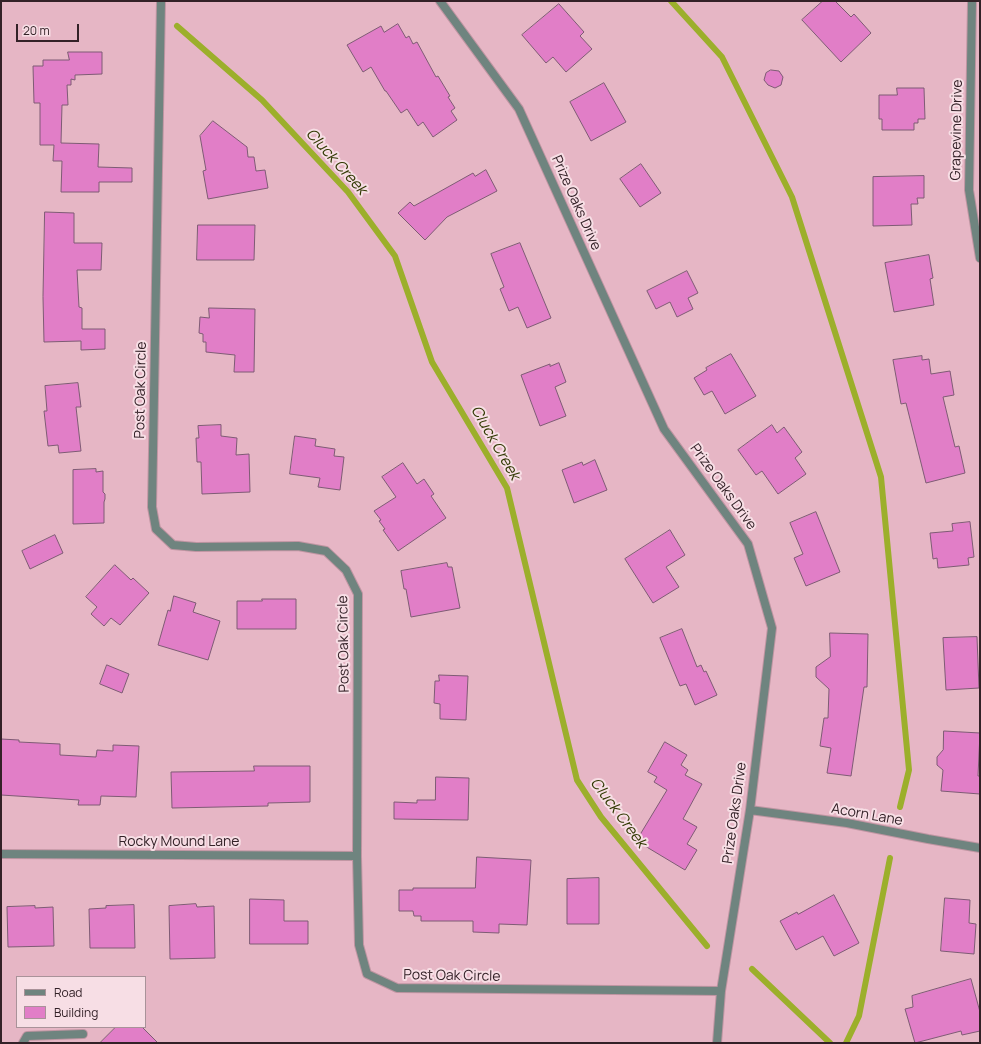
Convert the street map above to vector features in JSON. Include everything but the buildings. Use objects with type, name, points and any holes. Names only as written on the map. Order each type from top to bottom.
[{"type":"street","name":"Post Oak Circle","points":[[160,1],[152,507],[156,529],[173,545],[196,547],[298,546],[326,551],[346,570],[358,594],[358,945],[367,974],[397,988],[721,991]]},
{"type":"street","name":"Prize Oaks Drive","points":[[440,1],[519,109],[664,429],[748,544],[772,628],[750,810],[721,991],[716,1043]]},
{"type":"street","name":"Grapevine Drive","points":[[972,1],[969,190],[980,258]]},
{"type":"street","name":"Acorn Lane","points":[[750,810],[847,823],[980,848]]},
{"type":"street","name":"Rocky Mound Lane","points":[[1,854],[357,856]]},
{"type":"street","points":[[23,1043],[28,1036],[83,1034]]},
{"type":"waterway","points":[[671,1],[722,57],[792,197],[881,477],[909,770],[900,807]]},
{"type":"waterway","name":"Cluck Creek","points":[[177,26],[262,100],[348,192],[395,256],[432,362],[507,488],[577,780],[601,817],[707,946]]},
{"type":"waterway","points":[[846,1043],[859,1016],[890,858]]},
{"type":"waterway","name":"Cluck Creek","points":[[752,969],[830,1043]]}]
